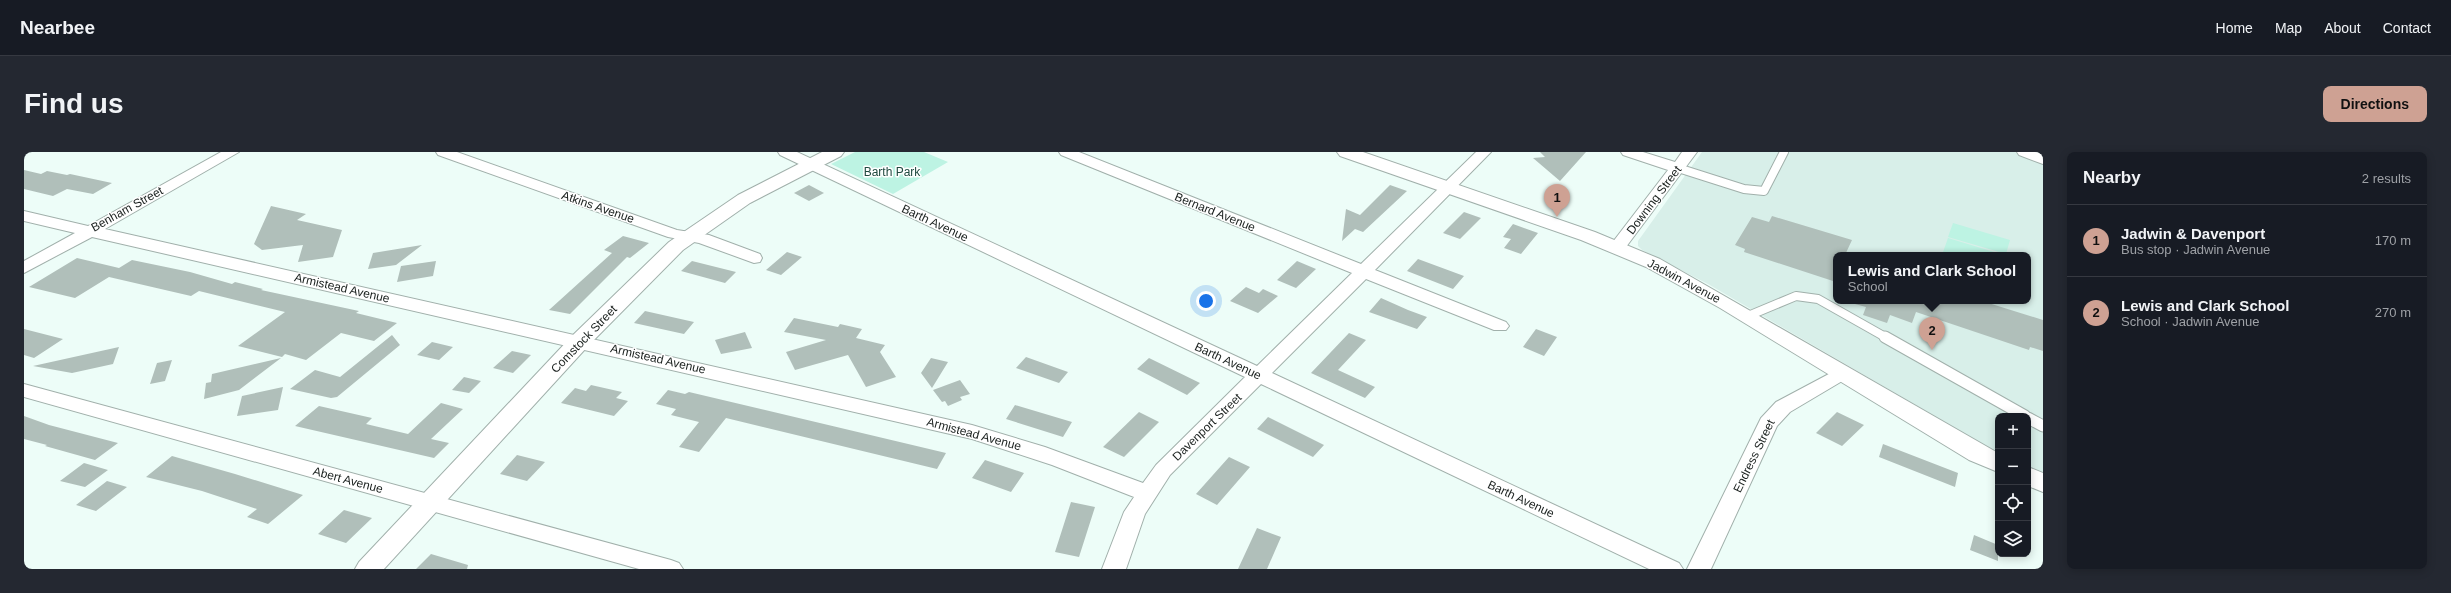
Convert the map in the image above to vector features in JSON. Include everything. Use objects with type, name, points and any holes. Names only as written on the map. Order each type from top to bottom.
[{"type":"street","name":"Benham Street","points":[[24,268],[87,231],[232,152]]},
{"type":"street","name":"Atkins Avenue","points":[[442,152],[674,234],[703,239],[754,258]]},
{"type":"street","name":"Barth Avenue","points":[[785,152],[1671,569]]},
{"type":"street","name":"Comstock Street","points":[[368,569],[428,502],[580,341],[676,246],[688,236],[744,199],[835,152]]},
{"type":"street","name":"Bernard Avenue","points":[[1066,152],[1364,272]]},
{"type":"street","name":"Jadwin Avenue","points":[[1346,152],[1617,247],[1653,263],[1748,316],[1978,454],[1995,462]]},
{"type":"street","name":"Davenport Street","points":[[1114,569],[1135,512],[1146,493],[1163,470],[1484,152]]},
{"type":"street","points":[[1628,152],[1678,168]]},
{"type":"street","name":"Downing Street","points":[[1617,247],[1690,152]]},
{"type":"street","points":[[2024,152],[2043,160]]},
{"type":"street","name":"Armistead Avenue","points":[[24,216],[580,341],[979,434],[1081,466],[1146,493]]},
{"type":"street","points":[[1364,272],[1500,326]]},
{"type":"street","name":"Endress Street","points":[[1699,569],[1768,423],[1774,414],[1783,407],[1842,373]]},
{"type":"street","name":"Abert Avenue","points":[[24,390],[671,569]]},
{"type":"street","points":[[2031,477],[2043,483]]},
{"type":"lane","points":[[1678,168],[1744,189],[1764,191],[1784,152]]},
{"type":"lane","points":[[1748,316],[1796,296],[1818,299],[2020,413]]},
{"type":"lane","points":[[2031,420],[2043,426]]},
{"type":"shaded area","points":[[1702,152],[2016,152],[2043,163],[2043,474],[2031,468],[2031,413],[1995,413],[1995,451],[1708,284],[1642,250],[1638,246],[1638,241]]},
{"type":"green space","name":"Barth Park","points":[[855,152],[924,152],[948,162],[893,194],[831,164]]},
{"type":"green space","points":[[1953,223],[2010,240],[2007,252],[1999,252],[1948,237]]},
{"type":"green space","points":[[1948,238],[1994,252],[1943,252]]},
{"type":"building","points":[[1540,152],[1586,152],[1560,181],[1533,158],[1545,157]]},
{"type":"building","points":[[24,170],[41,174],[47,171],[67,175],[70,174],[112,183],[93,194],[67,189],[53,196],[24,189]]},
{"type":"building","points":[[809,185],[824,193],[809,201],[794,193]]},
{"type":"building","points":[[1390,185],[1407,191],[1363,232],[1355,229],[1342,241],[1346,209],[1360,215]]},
{"type":"building","points":[[271,206],[306,214],[297,220],[342,230],[333,257],[298,262],[303,245],[262,250],[254,244]]},
{"type":"building","points":[[1464,212],[1481,218],[1460,239],[1443,233]]},
{"type":"building","points":[[1772,216],[1852,240],[1846,252],[1833,252],[1833,281],[1744,252],[1745,249],[1735,245],[1752,217],[1769,222]]},
{"type":"building","points":[[1513,224],[1538,233],[1521,254],[1504,248],[1511,239],[1503,237]]},
{"type":"building","points":[[623,236],[649,243],[630,258],[627,257],[570,314],[549,310],[612,253],[604,250]]},
{"type":"building","points":[[422,245],[396,265],[368,269],[373,253]]},
{"type":"building","points":[[787,252],[802,257],[781,275],[766,270]]},
{"type":"building","points":[[77,258],[119,268],[132,260],[190,272],[232,284],[235,282],[263,289],[261,290],[359,311],[356,313],[397,323],[374,341],[341,333],[306,360],[285,354],[282,357],[238,346],[285,312],[199,291],[191,296],[109,277],[75,298],[29,287]]},
{"type":"building","points":[[1418,259],[1464,276],[1453,289],[1407,271]]},
{"type":"building","points":[[436,261],[433,276],[397,282],[401,266]]},
{"type":"building","points":[[692,261],[736,272],[725,283],[681,271]]},
{"type":"building","points":[[1297,261],[1316,269],[1296,288],[1277,280]]},
{"type":"building","points":[[1246,287],[1259,293],[1263,289],[1278,296],[1258,313],[1230,301]]},
{"type":"building","points":[[1381,298],[1427,317],[1417,329],[1369,312]]},
{"type":"building","points":[[1855,304],[1992,304],[2043,320],[2043,351],[2030,347],[2029,350],[1916,312],[1912,323],[1890,315],[1887,323],[1863,315],[1866,307]]},
{"type":"building","points":[[645,311],[694,322],[684,334],[634,323]]},
{"type":"building","points":[[794,318],[838,327],[840,324],[862,329],[856,338],[885,345],[880,352],[896,377],[866,387],[848,355],[795,370],[786,352],[826,340],[784,332]]},
{"type":"building","points":[[24,329],[63,339],[34,358],[24,355]]},
{"type":"building","points":[[1536,329],[1557,337],[1544,356],[1523,347]]},
{"type":"building","points":[[745,332],[752,348],[721,354],[715,340]]},
{"type":"building","points":[[1349,333],[1366,340],[1338,370],[1375,387],[1365,398],[1311,373]]},
{"type":"building","points":[[392,335],[400,345],[337,397],[331,398],[290,389],[315,370],[340,377]]},
{"type":"building","points":[[432,342],[453,347],[439,360],[417,355]]},
{"type":"building","points":[[119,347],[113,364],[72,373],[33,366]]},
{"type":"building","points":[[512,351],[531,355],[513,373],[493,368]]},
{"type":"building","points":[[1026,357],[1068,372],[1059,383],[1016,368]]},
{"type":"building","points":[[281,358],[239,390],[204,399],[206,383],[211,382],[212,374]]},
{"type":"building","points":[[931,358],[948,362],[932,388],[921,373]]},
{"type":"building","points":[[1149,358],[1200,383],[1187,395],[1137,369]]},
{"type":"building","points":[[172,360],[165,381],[150,384],[157,363]]},
{"type":"building","points":[[464,377],[481,381],[469,393],[452,390]]},
{"type":"building","points":[[960,380],[970,394],[960,397],[962,400],[948,406],[945,401],[942,402],[933,390]]},
{"type":"building","points":[[591,385],[622,392],[616,398],[628,401],[614,416],[561,403],[575,388],[586,391]]},
{"type":"building","points":[[283,387],[278,410],[237,416],[242,396]]},
{"type":"building","points":[[668,390],[685,394],[689,392],[946,453],[937,469],[726,418],[699,452],[679,447],[699,422],[671,415],[676,409],[656,404]]},
{"type":"building","points":[[441,403],[463,409],[431,439],[449,443],[434,458],[295,426],[319,406],[372,418],[366,424],[408,434]]},
{"type":"building","points":[[1015,405],[1072,422],[1063,437],[1006,419]]},
{"type":"building","points":[[1139,412],[1159,422],[1124,457],[1103,447]]},
{"type":"building","points":[[1837,412],[1864,425],[1842,446],[1816,433]]},
{"type":"building","points":[[24,416],[49,425],[118,443],[95,460],[45,446],[47,445],[24,439]]},
{"type":"building","points":[[1268,417],[1324,445],[1313,457],[1257,429]]},
{"type":"building","points":[[1883,444],[1958,473],[1955,487],[1879,457]]},
{"type":"building","points":[[517,455],[545,462],[527,481],[500,474]]},
{"type":"building","points":[[172,456],[303,495],[268,524],[247,517],[257,509],[202,491],[146,477]]},
{"type":"building","points":[[1229,457],[1250,467],[1217,505],[1196,494]]},
{"type":"building","points":[[985,460],[1024,473],[1011,492],[972,478]]},
{"type":"building","points":[[84,463],[108,470],[85,487],[60,481]]},
{"type":"building","points":[[107,481],[127,487],[96,511],[76,505]]},
{"type":"building","points":[[1071,502],[1095,507],[1079,557],[1055,552]]},
{"type":"building","points":[[344,510],[372,518],[346,543],[318,534]]},
{"type":"building","points":[[1257,528],[1281,537],[1267,569],[1238,569]]},
{"type":"building","points":[[1974,535],[1995,544],[1995,557],[1998,557],[1998,561],[1970,550]]},
{"type":"building","points":[[431,554],[468,565],[467,569],[416,569]]},
{"type":"place","name":"Jadwin & Davenport","points":[[1557,217]]},
{"type":"place","name":"Lewis and Clark School","points":[[1932,350]]}]
